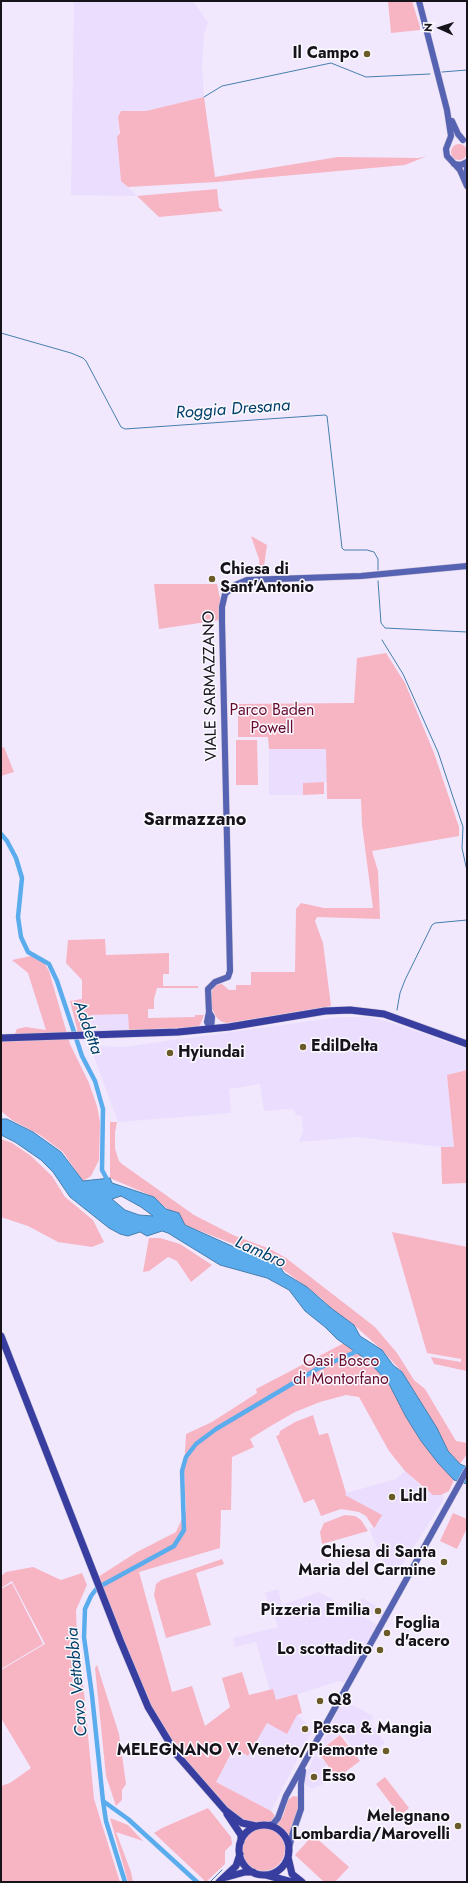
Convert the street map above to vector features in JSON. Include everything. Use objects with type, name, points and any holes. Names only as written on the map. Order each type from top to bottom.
[{"type":"main road","points":[[1,1038],[211,1029],[325,1011],[354,1010],[388,1015],[467,1044]]},
{"type":"main road","points":[[1,1336],[101,1593],[148,1708],[178,1754],[225,1810],[241,1835],[240,1854],[236,1866],[220,1881]]},
{"type":"main road","points":[[225,1810],[242,1824],[256,1826],[269,1825],[276,1828],[283,1834],[288,1842],[288,1861],[291,1870],[302,1882]]},
{"type":"main road","points":[[241,1841],[247,1832],[256,1826]]},
{"type":"main road","points":[[220,1881],[243,1872],[269,1874],[278,1870],[286,1862],[288,1852]]},
{"type":"main road","points":[[240,1854],[244,1864],[257,1873],[292,1882]]},
{"type":"street","points":[[419,1],[447,110],[451,136],[446,149],[447,156],[460,170],[467,186]]},
{"type":"street","points":[[447,110],[455,129],[465,141]]},
{"type":"street","points":[[449,144],[456,140],[465,141]]},
{"type":"street","points":[[454,164],[460,165],[467,163],[467,175]]},
{"type":"street","name":"VIALE SARMAZZANO","points":[[211,1029],[207,1019],[210,1012],[208,995],[210,986],[215,982],[228,977],[230,971],[222,621],[222,607],[225,594],[235,585],[247,580],[361,576],[467,566]]},
{"type":"street","points":[[269,1825],[273,1824],[278,1818],[286,1796],[467,1470]]},
{"type":"street","points":[[288,1852],[293,1832],[301,1812],[301,1778],[308,1758]]},
{"type":"shaded area","points":[[74,1],[193,1],[208,23],[204,34],[202,67],[204,97],[146,111],[121,111],[118,117],[121,180],[137,196],[71,195]]},
{"type":"shaded area","points":[[269,749],[326,749],[327,782],[303,783],[303,795],[269,795]]},
{"type":"shaded area","points":[[128,1014],[129,1030],[90,1032],[90,1015]]},
{"type":"shaded area","points":[[339,1017],[369,1017],[393,1023],[467,1049],[467,1070],[447,1075],[454,1147],[441,1147],[358,1137],[299,1142],[303,1132],[302,1116],[296,1115],[294,1110],[289,1109],[264,1111],[260,1084],[229,1089],[231,1113],[118,1122],[90,1046],[124,1047]]},
{"type":"shaded area","points":[[405,1471],[427,1491],[435,1495],[443,1495],[443,1501],[403,1564],[396,1568],[387,1570],[369,1529],[375,1527],[381,1515],[344,1495],[346,1493],[396,1479]]},
{"type":"shaded area","points":[[278,1589],[282,1605],[319,1592],[381,1627],[359,1666],[343,1683],[339,1681],[276,1701],[273,1689],[270,1690],[256,1642],[235,1647],[233,1638],[278,1627],[265,1593]]},
{"type":"shaded area","points":[[362,1598],[388,1612],[384,1620],[358,1605]]},
{"type":"shaded area","points":[[343,1700],[373,1716],[370,1722],[385,1743],[363,1760],[341,1733],[320,1749],[316,1756],[327,1763],[323,1772],[329,1775],[323,1784],[313,1789],[305,1785],[305,1776]]},
{"type":"shaded area","points":[[297,1715],[306,1723],[311,1733],[271,1811],[216,1782],[235,1748],[248,1756],[267,1722]]},
{"type":"green space","points":[[388,1],[412,1],[420,30],[391,33]]},
{"type":"green space","points":[[204,97],[215,177],[338,157],[419,158],[427,156],[405,165],[216,182],[128,187],[121,181],[117,137],[120,133],[118,117],[121,111],[146,111]]},
{"type":"green space","points":[[456,144],[462,144],[467,149],[465,158],[462,160],[456,160],[451,155],[451,149]]},
{"type":"green space","points":[[217,189],[219,207],[223,211],[159,217],[137,196]]},
{"type":"green space","points":[[251,536],[267,545],[263,573],[260,573],[259,559]]},
{"type":"green space","points":[[154,584],[217,584],[220,598],[220,620],[159,629]]},
{"type":"green space","name":"Parco Baden Powell","points":[[386,653],[405,683],[434,753],[459,827],[459,836],[372,851],[378,871],[380,919],[317,917],[315,921],[323,943],[331,1006],[228,1023],[222,1022],[217,1018],[212,1009],[212,991],[215,985],[222,984],[229,990],[236,990],[236,985],[251,985],[251,972],[295,972],[296,909],[301,903],[324,908],[373,908],[362,825],[361,799],[327,799],[326,749],[269,749],[268,737],[238,737],[238,704],[354,703],[357,658]]},
{"type":"green space","points":[[236,740],[257,740],[258,785],[236,785]]},
{"type":"green space","points":[[4,747],[14,772],[1,776],[1,748]]},
{"type":"green space","points":[[324,782],[324,794],[303,795],[303,783]]},
{"type":"green space","points":[[105,939],[106,955],[169,953],[169,974],[163,974],[163,986],[198,986],[198,988],[157,988],[154,999],[154,1009],[148,1009],[148,1018],[195,1017],[195,1015],[204,1015],[200,1025],[197,1027],[129,1030],[128,1014],[90,1015],[90,1032],[78,1033],[70,1001],[82,999],[82,980],[66,963],[68,940]]},
{"type":"green space","points":[[31,956],[43,961],[49,971],[70,1044],[89,1083],[97,1106],[100,1122],[99,1160],[91,1176],[83,1181],[63,1152],[40,1135],[12,1120],[1,1111],[1,1041],[12,1040],[17,1029],[26,1027],[46,1030],[28,973],[12,960]]},
{"type":"green space","points":[[467,1070],[467,1183],[442,1184],[441,1147],[454,1147],[447,1075]]},
{"type":"green space","points":[[110,1122],[117,1122],[115,1132],[115,1149],[119,1161],[122,1164],[194,1215],[233,1235],[270,1249],[286,1258],[375,1327],[397,1353],[414,1380],[425,1389],[456,1441],[467,1443],[467,1454],[460,1464],[448,1451],[437,1428],[402,1372],[382,1350],[321,1298],[281,1268],[246,1249],[185,1225],[154,1197],[110,1178]]},
{"type":"green space","points":[[1,1139],[12,1143],[31,1156],[52,1176],[65,1197],[93,1220],[104,1242],[92,1247],[58,1242],[28,1226],[1,1217]]},
{"type":"green space","points":[[392,1232],[467,1247],[467,1371],[434,1364],[431,1357],[461,1362],[461,1359],[427,1353]]},
{"type":"green space","points":[[149,1238],[160,1238],[180,1244],[212,1265],[191,1282],[177,1261],[168,1257],[149,1271],[143,1272]]},
{"type":"green space","name":"Oasi Bosco di Montorfano","points":[[344,1343],[367,1360],[388,1382],[406,1417],[421,1441],[454,1480],[449,1491],[441,1495],[433,1495],[405,1471],[389,1451],[359,1397],[346,1395],[320,1402],[295,1412],[250,1439],[254,1447],[232,1457],[231,1510],[221,1510],[220,1548],[139,1572],[172,1692],[192,1686],[205,1726],[230,1707],[222,1678],[242,1672],[249,1695],[273,1689],[276,1700],[297,1694],[302,1713],[297,1715],[287,1734],[267,1723],[248,1756],[234,1748],[216,1782],[271,1811],[275,1816],[270,1822],[245,1823],[208,1792],[155,1720],[98,1577],[137,1552],[176,1532],[186,1510],[184,1469],[186,1434],[212,1422],[257,1393],[256,1389]]},
{"type":"green space","points":[[313,1415],[319,1435],[328,1433],[346,1493],[345,1495],[382,1515],[374,1528],[366,1516],[359,1512],[341,1509],[321,1516],[314,1499],[304,1503],[276,1436],[279,1435],[280,1431],[295,1422]]},
{"type":"green space","points":[[453,1513],[467,1519],[467,1528],[457,1549],[440,1541]]},
{"type":"green space","points":[[345,1515],[355,1516],[361,1520],[368,1531],[322,1544],[320,1532],[324,1523]]},
{"type":"green space","points":[[222,1559],[224,1564],[196,1573],[211,1625],[166,1638],[154,1595],[156,1584],[161,1580]]},
{"type":"green space","points":[[33,1567],[61,1580],[82,1573],[87,1585],[76,1610],[77,1638],[84,1692],[94,1799],[120,1882],[1,1882],[1,1786],[10,1783],[31,1768],[1,1718],[1,1670],[45,1644],[12,1581],[1,1588],[1,1576],[6,1572]]},
{"type":"green space","points":[[12,1583],[43,1644],[1,1669],[1,1589]]},
{"type":"green space","points":[[97,1665],[119,1734],[126,1784],[122,1790],[122,1800],[116,1806],[106,1776],[95,1668]]},
{"type":"green space","points":[[340,1735],[360,1761],[337,1778],[318,1752]]},
{"type":"green space","points":[[385,1777],[409,1808],[400,1816],[376,1784]]},
{"type":"green space","points":[[293,1796],[299,1797],[300,1803],[288,1837],[282,1829],[276,1825],[283,1816],[288,1800]]},
{"type":"green space","points":[[208,1808],[231,1837],[232,1844],[225,1851],[225,1864],[206,1882],[154,1833]]},
{"type":"green space","points":[[110,1818],[128,1825],[143,1841],[116,1832],[131,1872],[133,1882],[128,1882]]},
{"type":"green space","points":[[263,1827],[275,1831],[281,1837],[285,1849],[281,1861],[275,1867],[263,1871],[251,1867],[245,1861],[241,1849],[245,1837],[251,1831]]},
{"type":"green space","points":[[313,1835],[349,1867],[335,1882],[324,1882],[295,1855]]},
{"type":"water","points":[[1,1119],[7,1119],[33,1132],[61,1152],[83,1181],[110,1178],[112,1183],[154,1197],[166,1209],[179,1213],[185,1225],[234,1247],[246,1249],[257,1257],[270,1261],[281,1268],[284,1273],[307,1287],[331,1308],[354,1325],[360,1336],[382,1350],[393,1365],[402,1372],[437,1428],[448,1451],[460,1464],[467,1467],[467,1484],[454,1480],[438,1463],[421,1441],[406,1417],[388,1382],[367,1360],[337,1339],[305,1311],[289,1290],[267,1278],[220,1265],[168,1233],[162,1231],[147,1236],[140,1232],[128,1236],[120,1234],[109,1228],[70,1197],[53,1172],[41,1160],[15,1142],[1,1135]],"holes":[[[121,1196],[141,1207],[153,1216],[139,1215],[125,1210],[112,1199]]]},
{"type":"waterway","points":[[204,97],[222,86],[331,63],[366,77],[430,74]]},
{"type":"waterway","points":[[442,72],[467,70]]},
{"type":"waterway","name":"Roggia Dresana","points":[[1,333],[71,353],[83,358],[121,427],[125,429],[327,416],[342,548],[344,550],[367,550],[374,552],[378,559],[378,570]]},
{"type":"waterway","name":"Roggia Dresana","points":[[378,581],[381,623],[385,628],[467,632]]},
{"type":"waterway","points":[[382,640],[403,674],[438,752],[463,827],[462,848],[467,871]]},
{"type":"waterway","name":"Addetta","points":[[1,834],[7,841],[16,858],[22,878],[18,917],[21,937],[28,952],[49,964],[57,981],[82,1056],[95,1081],[103,1109],[102,1170],[109,1183]]},
{"type":"waterway","points":[[397,1010],[400,993],[405,980],[432,925],[435,923],[467,920]]},
{"type":"waterway","name":"Cavo Vettabbia","points":[[197,1882],[128,1819],[103,1801],[92,1695],[84,1637],[85,1609],[91,1596],[97,1588],[174,1546],[184,1530],[182,1471],[186,1457],[196,1444],[216,1429],[317,1369],[360,1350]]},
{"type":"waterway","points":[[103,1801],[106,1821],[125,1882]]},
{"type":"waterway","points":[[210,1882],[222,1870]]},
{"type":"place","name":"Il Campo","points":[[367,54]]},
{"type":"place","name":"Chiesa di Sant'Antonio","points":[[212,579]]},
{"type":"place","name":"EdilDelta","points":[[303,1047]]},
{"type":"place","name":"Hyiundai","points":[[170,1053]]},
{"type":"place","name":"Lidl","points":[[392,1497]]},
{"type":"place","name":"Chiesa di Santa Maria del Carmine","points":[[444,1562]]},
{"type":"place","name":"Pizzeria Emilia","points":[[378,1611]]},
{"type":"place","name":"Foglia d'acero","points":[[387,1633]]},
{"type":"place","name":"Lo scottadito","points":[[380,1650]]},
{"type":"place","name":"Q8","points":[[320,1701]]},
{"type":"place","name":"Pesca & Mangia","points":[[305,1729]]},
{"type":"place","name":"MELEGNANO V. Veneto/Piemonte","points":[[386,1751]]},
{"type":"place","name":"Esso","points":[[314,1777]]},
{"type":"place","name":"Melegnano Lombardia/Marovelli","points":[[458,1826]]},
{"type":"district","name":"Sarmazzano","points":[[195,821]]},
{"type":"water label","name":"Lambro","points":[[260,1253]]}]
